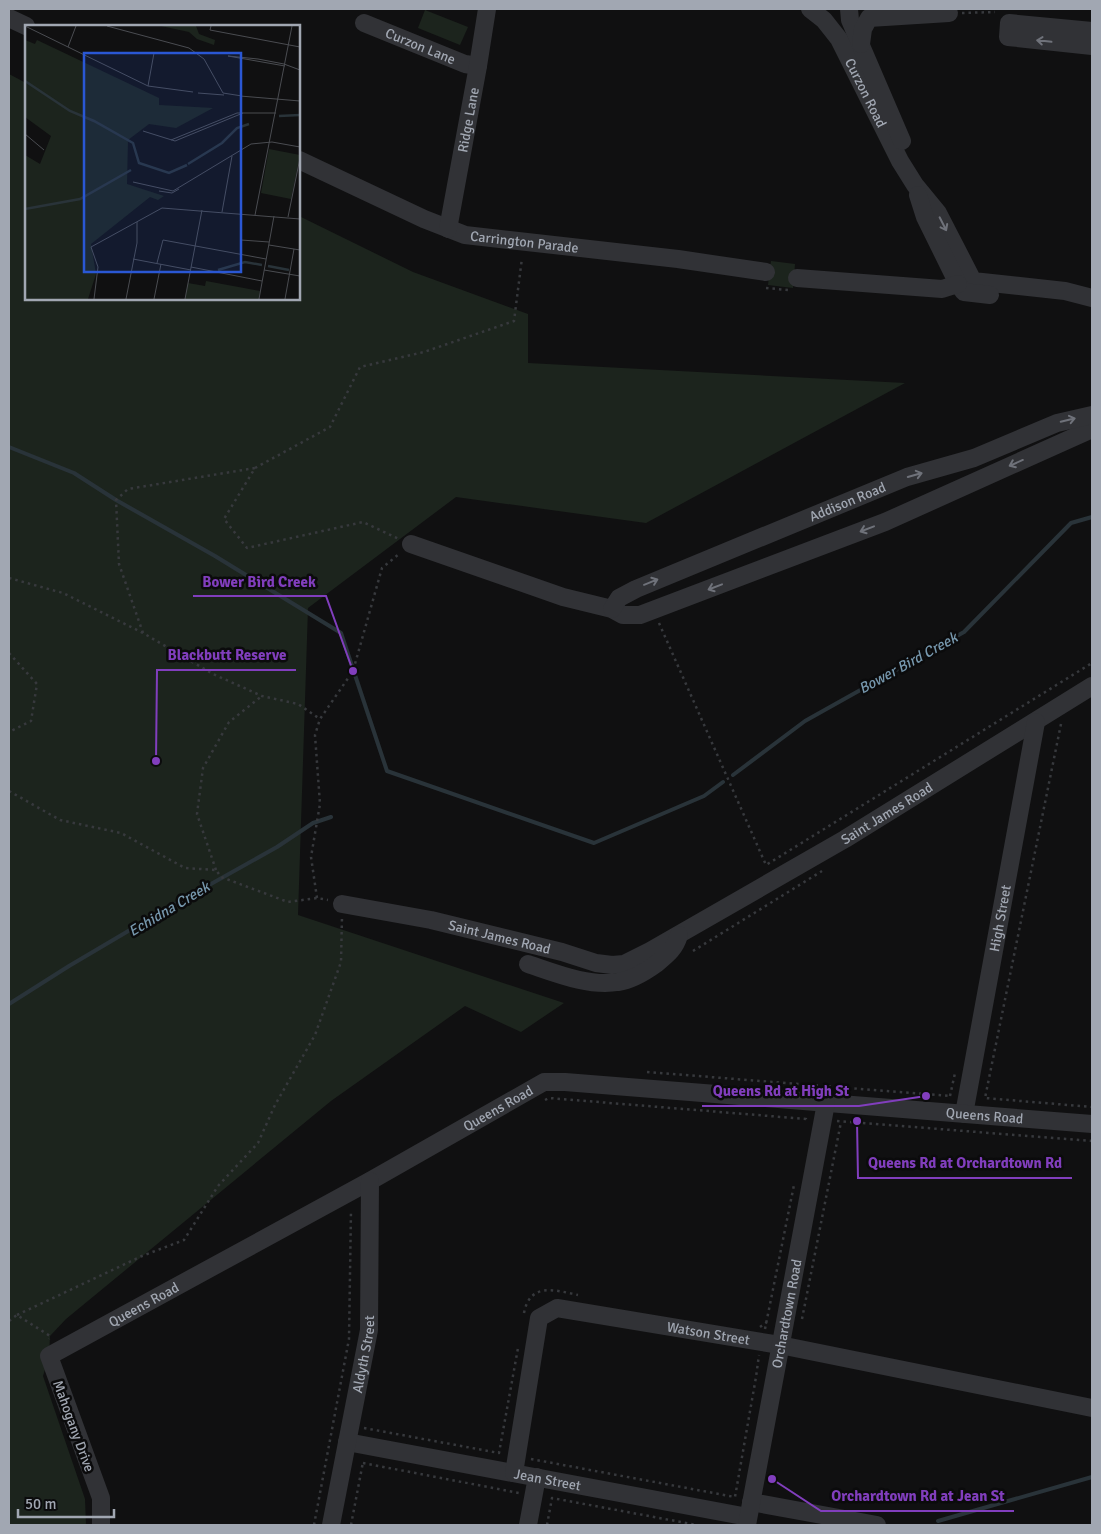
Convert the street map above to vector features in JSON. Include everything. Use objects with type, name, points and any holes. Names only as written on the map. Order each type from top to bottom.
[{"type":"street","name":"Ridge Lane","points":[[448,229],[487,9]]},
{"type":"street","name":"Curzon Road","points":[[810,9],[824,20],[839,39],[914,185],[925,216],[965,283]]},
{"type":"street","points":[[849,9],[850,20],[904,146],[900,160]]},
{"type":"street","points":[[861,44],[863,29],[869,18],[949,13]]},
{"type":"street","points":[[9,18],[25,26]]},
{"type":"street","points":[[1092,31],[1009,22],[1008,37],[1092,46]]},
{"type":"street","name":"Curzon Lane","points":[[364,23],[466,64],[478,66]]},
{"type":"street","name":"Carrington Parade","points":[[300,160],[448,229],[465,235],[678,259],[766,272]]},
{"type":"street","points":[[797,278],[942,289],[965,283],[1065,291],[1092,298]]},
{"type":"street","points":[[965,283],[964,292],[1064,303],[1092,302]]},
{"type":"street","name":"Addison Road","points":[[612,609],[619,598],[636,589],[907,477],[974,458],[1056,423],[1092,415]]},
{"type":"street","points":[[411,544],[563,597],[612,609],[623,615],[640,615],[885,522],[1092,429]]},
{"type":"street","name":"Saint James Road","points":[[342,904],[431,920],[562,952],[596,963],[624,964],[845,839],[1092,686]]},
{"type":"street","name":"High Street","points":[[964,1114],[1036,722]]},
{"type":"street","name":"Saint James Road","points":[[528,964],[600,983],[619,982],[634,978],[670,953],[676,944],[679,934]]},
{"type":"street","name":"Queens Road","points":[[49,1356],[370,1181],[544,1082],[1092,1124]]},
{"type":"street","name":"Orchardtown Road","points":[[749,1515],[826,1103]]},
{"type":"street","name":"Aldyth Street","points":[[331,1525],[369,1330],[370,1181]]},
{"type":"street","name":"Watson Street","points":[[514,1473],[539,1318],[557,1308],[780,1345],[1092,1408]]},
{"type":"street","name":"Mahogany Drive","points":[[49,1356],[101,1498],[101,1525]]},
{"type":"street","name":"Jean Street","points":[[347,1442],[749,1515],[877,1525]]},
{"type":"street","points":[[528,1525],[537,1477]]},
{"type":"path","points":[[970,12],[996,12]]},
{"type":"path","points":[[142,633],[119,564],[116,500],[128,489],[255,468],[330,427],[360,367],[424,352],[514,322],[522,258]]},
{"type":"path","points":[[255,468],[224,519],[247,548],[363,522],[411,544],[382,568],[353,671],[320,719],[315,735],[320,804],[311,857],[317,898]]},
{"type":"path","points":[[9,578],[63,594],[142,633],[213,674],[262,696],[298,704],[320,719]]},
{"type":"path","points":[[653,610],[766,865],[1092,663]]},
{"type":"path","points":[[9,653],[37,684],[31,721],[9,732]]},
{"type":"path","points":[[9,1321],[17,1315],[142,1256],[184,1240],[218,1186],[258,1143],[275,1106],[315,1035],[341,962],[342,904],[317,898],[288,902],[221,877],[216,870],[197,814],[203,768],[229,722],[262,696]]},
{"type":"path","points":[[1064,722],[1060,724],[985,1098],[1092,1107]]},
{"type":"path","points":[[9,791],[60,820],[122,833],[185,868],[216,870]]},
{"type":"path","points":[[693,951],[823,870]]},
{"type":"path","points":[[639,1072],[950,1096],[955,1070]]},
{"type":"path","points":[[540,1103],[548,1098],[806,1119],[806,1122]]},
{"type":"path","points":[[802,1320],[841,1122],[1092,1141]]},
{"type":"path","points":[[765,1331],[795,1180]]},
{"type":"path","points":[[314,1525],[349,1339],[350,1210],[354,1208]]},
{"type":"path","points":[[523,1320],[528,1300],[537,1293],[550,1290],[578,1295]]},
{"type":"path","points":[[17,1315],[50,1336],[49,1356]]},
{"type":"path","points":[[757,1328],[767,1322]]},
{"type":"path","points":[[362,1427],[499,1453],[518,1346]]},
{"type":"path","points":[[529,1458],[735,1497],[759,1362],[752,1353]]},
{"type":"path","points":[[351,1525],[363,1463],[519,1493]]},
{"type":"path","points":[[547,1525],[552,1498],[697,1525]]},
{"type":"shaded area","points":[[425,10],[468,27],[460,45],[418,28]]},
{"type":"shaded area","points":[[9,74],[25,82],[25,300],[300,300],[300,216],[413,272],[528,314],[528,363],[905,383],[646,523],[456,497],[308,608],[298,915],[564,1003],[521,1032],[465,1006],[331,1101],[66,1319],[50,1336],[49,1356],[43,1376],[85,1499],[86,1525],[9,1525]]},
{"type":"shaded area","points":[[771,261],[795,264],[793,288],[768,285]]},
{"type":"waterway","name":"Bower Bird Creek","points":[[9,447],[74,473],[116,500],[215,556],[341,633],[387,771],[594,843],[704,796],[723,782]]},
{"type":"waterway","name":"Bower Bird Creek","points":[[733,775],[805,721],[964,632],[1071,523],[1092,517]]},
{"type":"waterway","name":"Echidna Creek","points":[[9,1004],[152,917],[277,847],[313,823],[331,817]]},
{"type":"waterway","points":[[938,1521],[1092,1477]]},
{"type":"place","name":"Bower Bird Creek","points":[[353,671]]},
{"type":"place","name":"Blackbutt Reserve","points":[[156,761]]},
{"type":"place","name":"Queens Rd at High St","points":[[926,1096]]},
{"type":"place","name":"Queens Rd at Orchardtown Rd","points":[[857,1121]]},
{"type":"place","name":"Orchardtown Rd at Jean St","points":[[772,1479]]}]
